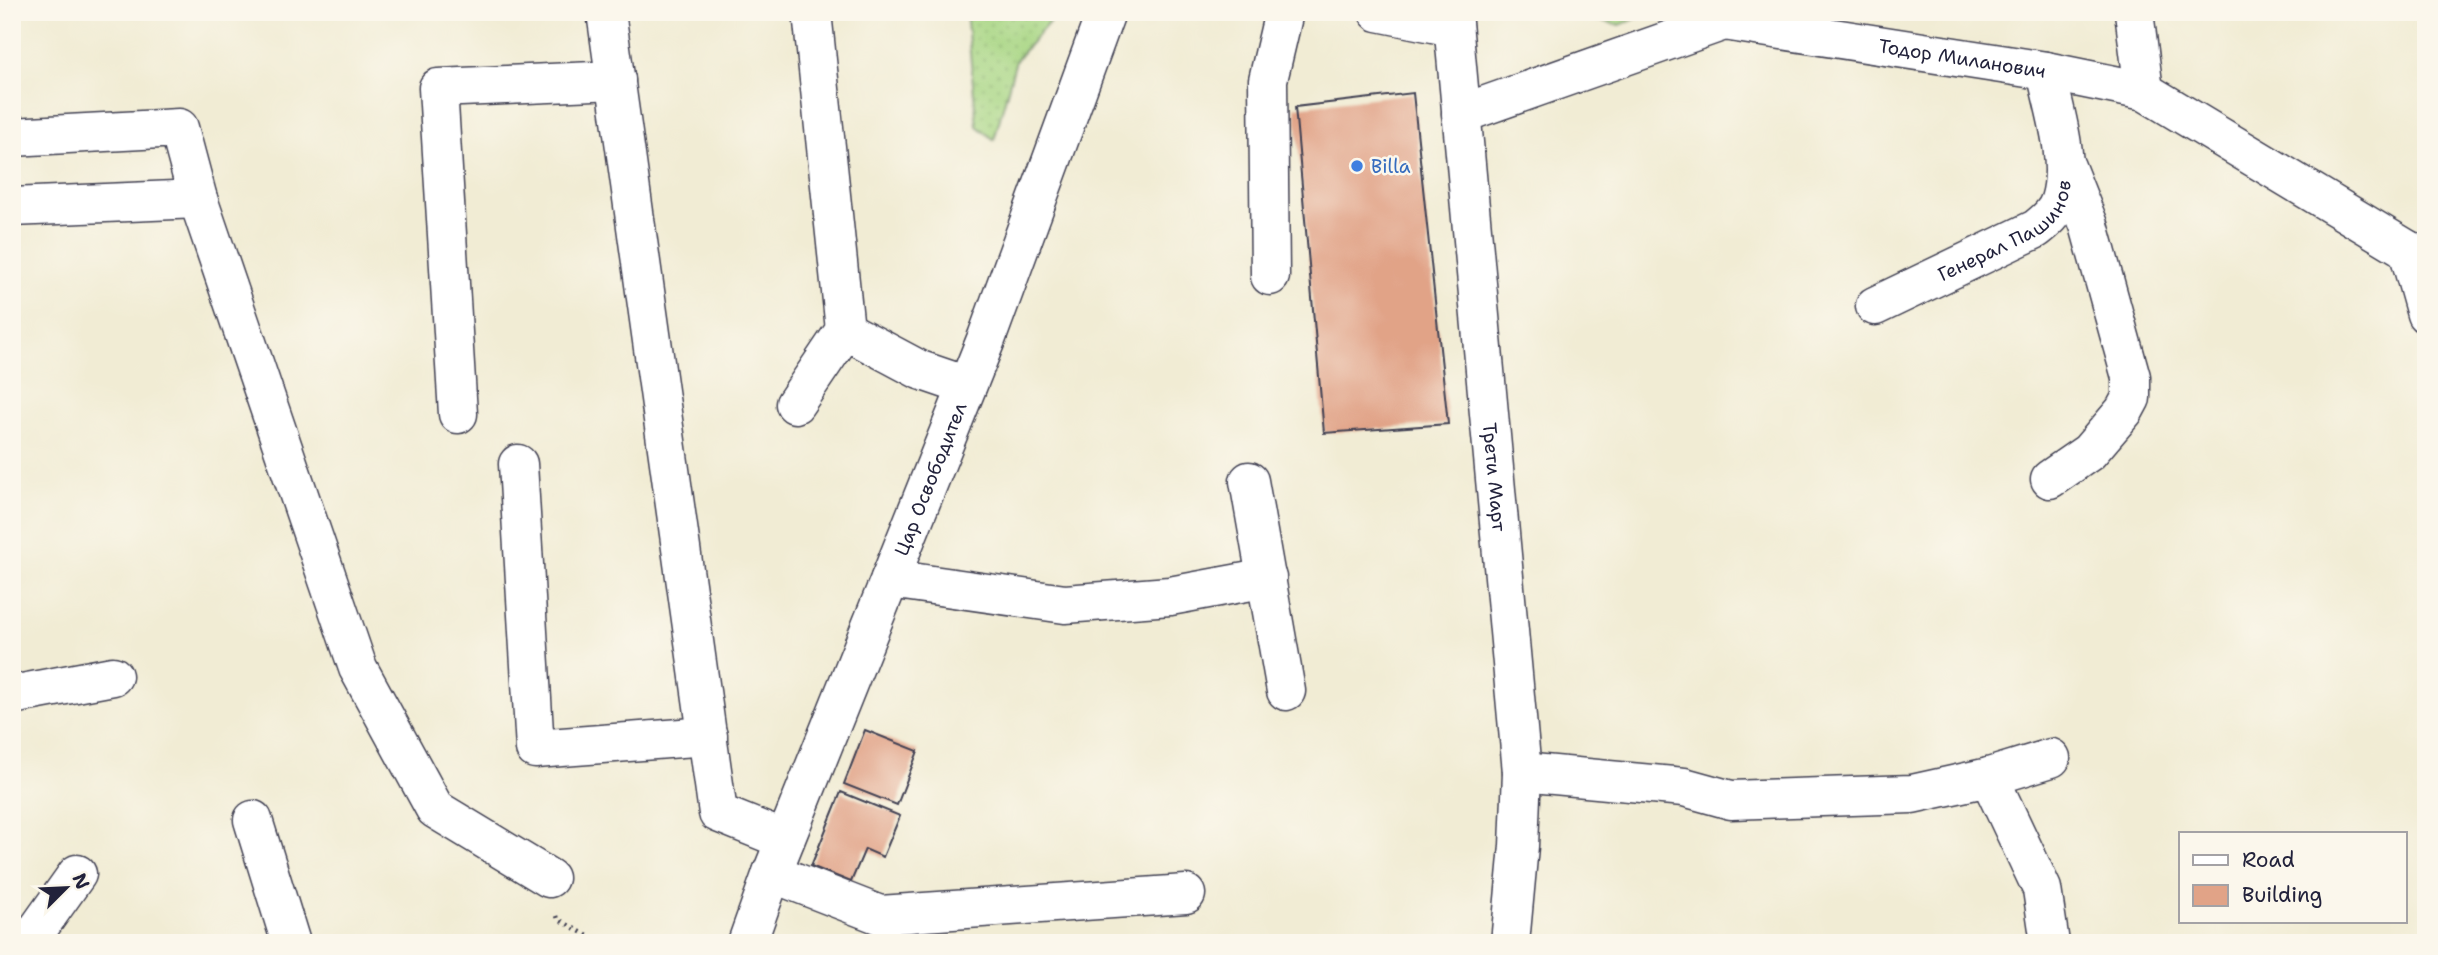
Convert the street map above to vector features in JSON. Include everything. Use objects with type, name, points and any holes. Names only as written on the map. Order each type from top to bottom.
[{"type":"street","points":[[606,12],[718,813],[778,857],[880,915],[1186,894]]},
{"type":"street","points":[[795,404],[845,330],[812,12]]},
{"type":"street","name":"Цар Освободител","points":[[751,939],[778,857],[967,387],[1107,12]]},
{"type":"street","points":[[1269,276],[1268,80],[1284,12]]},
{"type":"street","points":[[1378,12],[1453,20]]},
{"type":"street","points":[[2134,12],[2144,91]]},
{"type":"street","name":"Трети Март","points":[[1453,20],[1522,772],[1519,846],[1510,943]]},
{"type":"street","name":"Тодор Миланович","points":[[1461,114],[1724,21],[2046,71],[2144,91],[2417,259]]},
{"type":"street","name":"Генерал Пашинов","points":[[1875,306],[2036,229],[2050,217],[2060,201],[2066,167],[2046,71]]},
{"type":"street","points":[[458,414],[438,88],[616,79]]},
{"type":"street","points":[[12,137],[179,128],[198,199],[358,667],[435,809],[549,878]]},
{"type":"street","points":[[2050,479],[2089,452],[2124,411],[2131,398],[2131,377],[2089,225],[2066,167]]},
{"type":"street","points":[[12,207],[198,199]]},
{"type":"street","points":[[2417,259],[2426,314]]},
{"type":"street","points":[[845,330],[920,370],[967,387]]},
{"type":"street","points":[[518,464],[535,749],[708,736]]},
{"type":"street","points":[[1250,481],[1286,691]]},
{"type":"street","points":[[890,579],[1065,604],[1170,596],[1267,578]]},
{"type":"street","points":[[12,695],[113,676]]},
{"type":"street","points":[[1522,772],[1684,787],[1731,800],[1912,794],[1989,777],[2051,758]]},
{"type":"street","points":[[1989,777],[2042,889],[2050,943]]},
{"type":"street","points":[[253,820],[291,943]]},
{"type":"street","points":[[28,943],[76,874]]},
{"type":"path","points":[[558,919],[600,943]]},
{"type":"green space","points":[[966,12],[1058,12],[1016,60],[994,140],[977,126]]},
{"type":"green space","points":[[1571,12],[1651,12],[1620,25],[1571,15]]},
{"type":"building","points":[[1413,93],[1448,424],[1324,433],[1295,107]]},
{"type":"building","points":[[865,730],[918,751],[897,805],[844,784]]},
{"type":"building","points":[[841,792],[900,816],[883,857],[865,849],[851,882],[811,866]]},
{"type":"place","name":"Billa","points":[[1357,166]]}]
